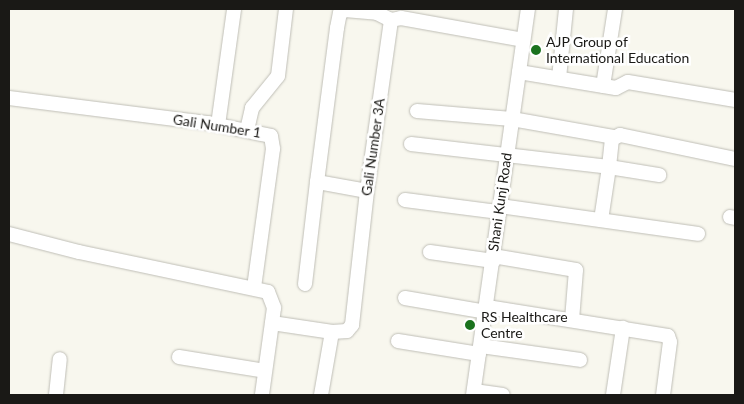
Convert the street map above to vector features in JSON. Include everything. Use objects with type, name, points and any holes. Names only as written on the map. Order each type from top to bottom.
[{"type":"street","points":[[218,125],[234,9]]},
{"type":"street","points":[[247,130],[252,108],[278,76],[286,9]]},
{"type":"street","name":"Shani Kunj Road","points":[[473,393],[528,9]]},
{"type":"street","points":[[559,78],[566,9]]},
{"type":"street","points":[[603,86],[615,9]]},
{"type":"street","points":[[305,284],[338,10],[369,11],[391,20],[401,18],[523,40]]},
{"type":"street","name":"Gali Number 3A","points":[[332,332],[347,331],[352,325],[366,191],[391,20]]},
{"type":"street","points":[[519,72],[617,88],[628,82],[735,100]]},
{"type":"street","name":"Gali Number 1","points":[[9,98],[218,125],[267,134],[273,144],[254,288]]},
{"type":"street","points":[[417,111],[512,120],[614,137],[625,136],[735,159]]},
{"type":"street","points":[[601,220],[614,137]]},
{"type":"street","points":[[411,144],[507,154],[659,175]]},
{"type":"street","points":[[317,182],[366,191]]},
{"type":"street","points":[[405,200],[601,220],[698,234]]},
{"type":"street","points":[[9,234],[154,269],[254,288],[272,296],[272,323],[262,395]]},
{"type":"street","points":[[430,252],[576,270],[572,320]]},
{"type":"street","points":[[405,298],[572,320],[669,337],[663,395]]},
{"type":"street","points":[[272,323],[332,332],[321,395]]},
{"type":"street","points":[[613,395],[623,328]]},
{"type":"street","points":[[398,341],[580,360]]},
{"type":"street","points":[[179,357],[266,371]]},
{"type":"street","points":[[56,395],[60,359]]},
{"type":"street","points":[[473,393],[503,395]]},
{"type":"place","name":"AJP Group of International Education","points":[[536,50]]},
{"type":"place","name":"RS Healthcare Centre","points":[[470,325]]}]
